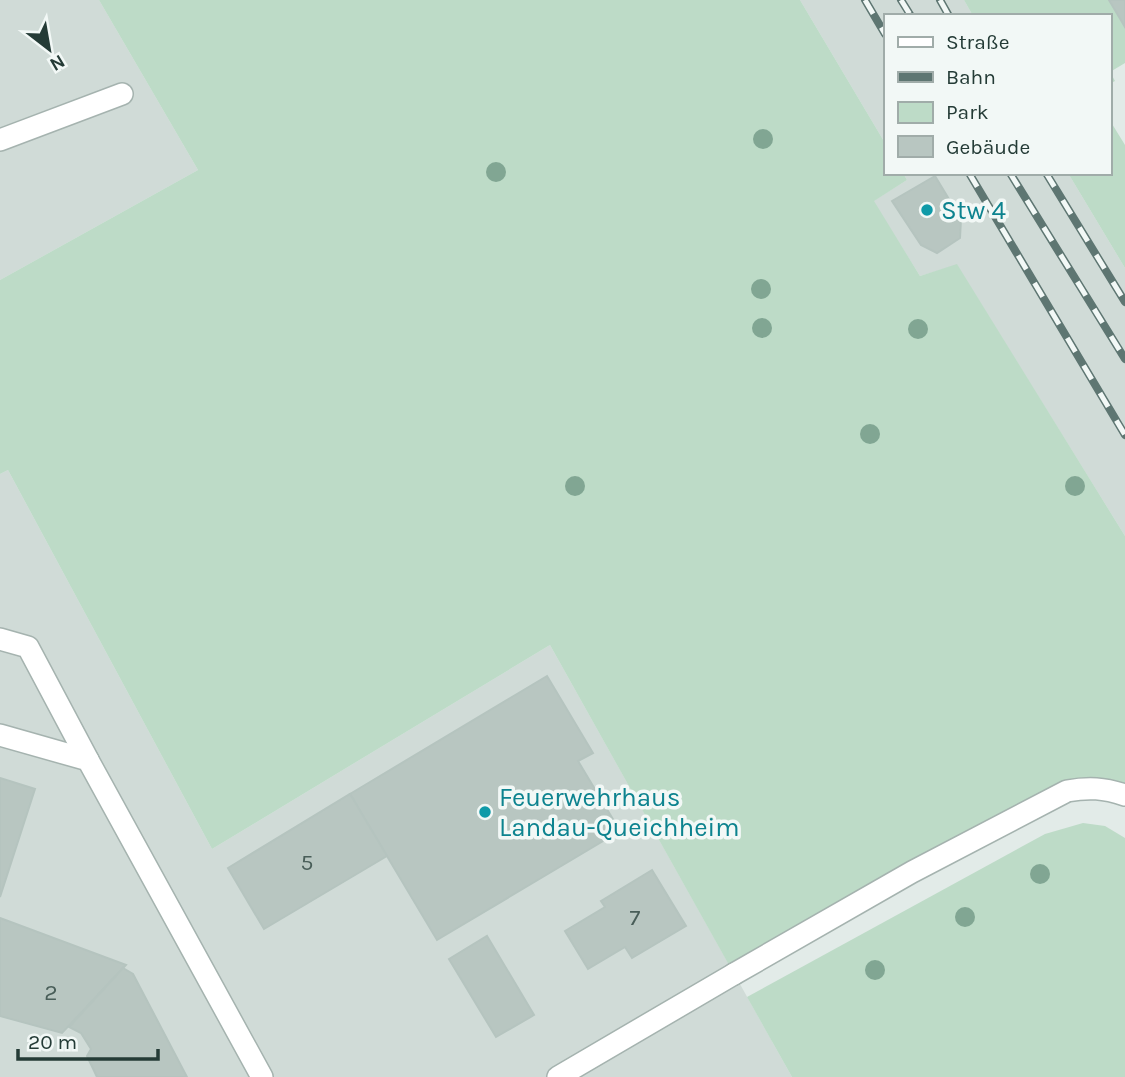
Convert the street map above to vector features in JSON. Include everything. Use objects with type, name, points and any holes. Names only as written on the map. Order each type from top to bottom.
[{"type":"street","points":[[0,140],[122,94]]},
{"type":"street","points":[[0,639],[28,647],[262,1077]]},
{"type":"street","points":[[0,735],[88,760]]},
{"type":"street","points":[[558,1077],[912,872],[1067,791],[1088,787],[1125,795]]},
{"type":"shaded area","points":[[0,0],[99,0],[198,170],[0,280]]},
{"type":"shaded area","points":[[800,0],[964,0],[972,14],[884,14],[884,141]]},
{"type":"shaded area","points":[[904,175],[1069,175],[1125,268],[1125,536],[957,265],[920,276],[873,201],[907,180]]},
{"type":"shaded area","points":[[8,470],[212,849],[550,645],[792,1077],[0,1077],[0,474]]},
{"type":"green space","points":[[99,0],[800,0],[884,141],[884,175],[904,175],[907,180],[874,201],[920,276],[957,264],[1125,536],[1125,795],[1088,787],[734,974],[550,645],[212,849],[8,470],[0,474],[0,280],[198,170]]},
{"type":"green space","points":[[964,0],[1109,0],[1125,27],[1125,63],[1111,71],[1111,14],[972,14]]},
{"type":"green space","points":[[1111,122],[1125,145],[1125,268],[1069,175],[1111,175]]},
{"type":"green space","points":[[1083,823],[1105,826],[1125,838],[1125,1077],[792,1077],[747,997],[1045,834]]},
{"type":"building","points":[[1109,0],[1125,0],[1125,27]]},
{"type":"building","name":"Stw 4","points":[[935,176],[961,219],[960,238],[937,253],[921,245],[892,201]]},
{"type":"building","name":"Feuerwehrhaus Landau-Queichheim","points":[[547,676],[593,753],[578,761],[620,831],[437,940],[350,794]]},
{"type":"building","points":[[0,778],[35,789],[0,897]]},
{"type":"building","points":[[350,794],[387,856],[264,929],[228,868]]},
{"type":"building","points":[[652,870],[686,926],[632,958],[625,947],[588,969],[565,931],[605,907],[601,901]]},
{"type":"building","points":[[0,918],[126,965],[62,1033],[0,1016]]},
{"type":"building","points":[[487,936],[534,1015],[496,1037],[449,959]]},
{"type":"building","points":[[123,968],[133,974],[187,1077],[97,1077],[87,1056],[91,1049],[81,1033],[69,1027]]},
{"type":"railway","points":[[865,0],[884,32]]},
{"type":"railway","points":[[901,0],[910,14]]},
{"type":"railway","points":[[940,0],[948,14]]},
{"type":"railway","points":[[970,175],[1125,435]]},
{"type":"railway","points":[[1011,175],[1125,359]]},
{"type":"railway","points":[[1047,175],[1125,302]]},
{"type":"place","name":"Stw 4","points":[[927,210]]},
{"type":"place","name":"Feuerwehrhaus Landau-Queichheim","points":[[485,812]]}]
